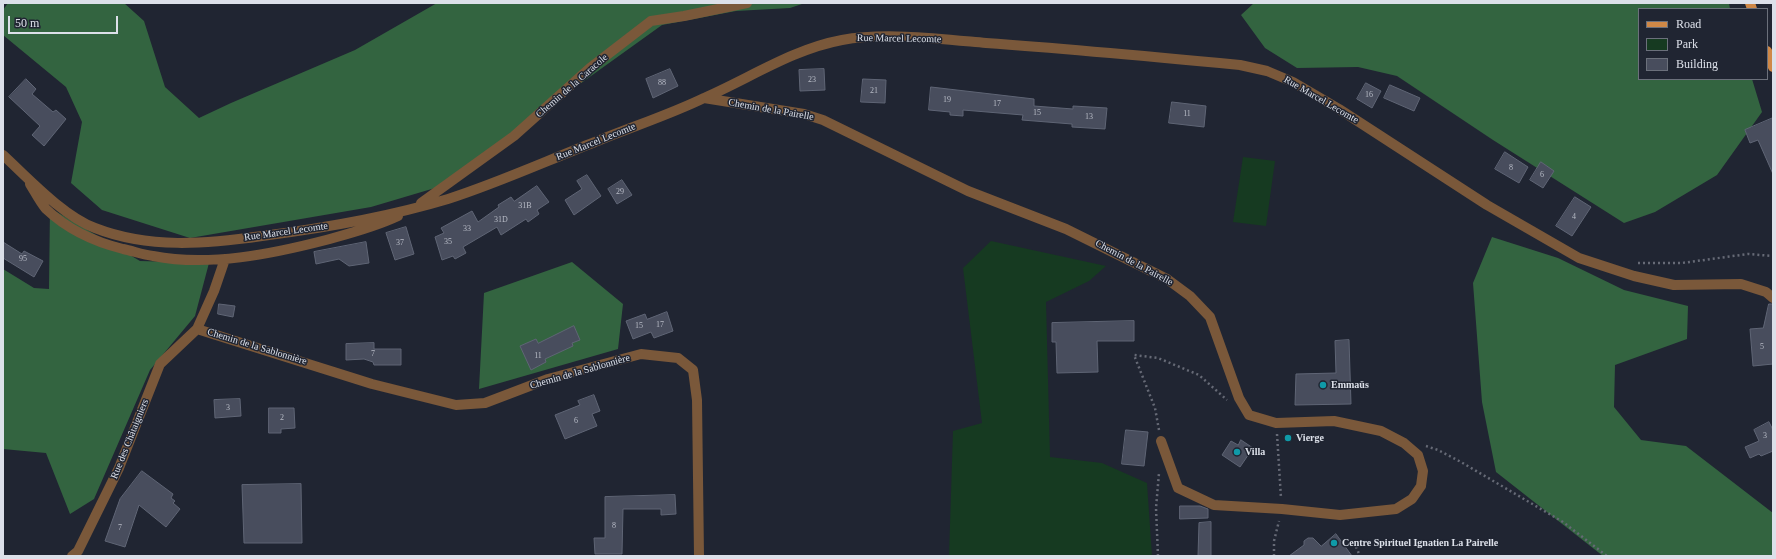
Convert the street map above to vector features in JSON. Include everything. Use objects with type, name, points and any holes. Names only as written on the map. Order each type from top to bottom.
[{"type":"main road","points":[[1768,54],[1773,67]]},
{"type":"street","name":"Chemin de la Caracole","points":[[413,208],[514,136],[590,68],[651,21],[748,3]]},
{"type":"street","name":"Rue Marcel Lecomte","points":[[3,155],[64,210],[91,227],[119,236],[159,243],[200,243],[292,232],[351,222],[449,199],[704,98],[761,70],[815,47],[843,40],[872,37],[929,38],[1035,46],[1240,65],[1267,71],[1293,82],[1339,109],[1487,205],[1579,258],[1634,276],[1674,285],[1741,284],[1766,292],[1773,298]]},
{"type":"street","name":"Chemin de la Pairelle","points":[[704,98],[804,114],[823,120],[968,191],[1066,229],[1167,279],[1190,296],[1210,317],[1239,398],[1249,415]]},
{"type":"street","points":[[24,174],[45,208],[64,224],[83,235],[105,244],[154,257],[224,259],[294,248],[378,226],[413,208]]},
{"type":"street","name":"Chemin de la Sablonnière","points":[[224,259],[214,291],[197,329],[372,384],[456,405],[485,403],[548,379],[641,354],[678,358],[692,370],[697,400],[699,556]]},
{"type":"street","name":"Rue des Châtaigniers","points":[[72,556],[78,551],[119,468],[160,364],[197,329]]},
{"type":"street","points":[[1161,441],[1178,488],[1214,505],[1340,514],[1396,509],[1412,499],[1421,486],[1423,471],[1418,455],[1404,443],[1381,431],[1334,421],[1276,423],[1249,415]]},
{"type":"path","points":[[1634,263],[1682,263],[1748,254],[1773,256]]},
{"type":"path","points":[[1134,355],[1158,358],[1199,375],[1227,400],[1249,415]]},
{"type":"path","points":[[1274,556],[1274,541],[1282,509],[1276,423]]},
{"type":"path","points":[[1404,443],[1429,447],[1461,462],[1563,522],[1606,556]]},
{"type":"path","points":[[1354,542],[1360,556]]},
{"type":"green space","points":[[8,3],[124,3],[144,21],[165,87],[199,118],[355,50],[437,3],[805,3],[790,8],[736,11],[662,25],[435,188],[371,207],[190,238],[102,210],[71,183],[82,122],[66,87],[3,35],[3,10]]},
{"type":"green space","points":[[1254,3],[1729,3],[1730,8],[1638,8],[1638,80],[1752,80],[1762,112],[1717,175],[1655,212],[1624,223],[1493,140],[1397,76],[1358,67],[1297,68],[1265,48],[1241,15]]},
{"type":"green space","points":[[1243,157],[1275,161],[1266,226],[1233,222]]},
{"type":"green space","points":[[50,208],[140,261],[209,263],[195,316],[150,370],[94,499],[70,514],[46,453],[3,449],[3,269],[34,288],[49,289]]},
{"type":"green space","points":[[1492,237],[1558,258],[1624,290],[1688,306],[1687,339],[1615,365],[1614,407],[1641,440],[1686,446],[1773,513],[1773,556],[1603,556],[1496,472],[1482,402],[1473,283]]},
{"type":"green space","points":[[991,241],[1106,266],[1089,281],[1046,302],[1050,457],[1102,463],[1147,483],[1152,556],[949,556],[953,431],[982,423],[963,268]]},
{"type":"green space","points":[[572,262],[623,304],[618,349],[479,389],[484,293]]},
{"type":"building","points":[[670,69],[678,86],[653,98],[646,79]]},
{"type":"building","points":[[824,69],[825,90],[800,91],[799,70]]},
{"type":"building","points":[[26,79],[36,89],[32,94],[53,112],[56,110],[66,119],[44,146],[32,135],[40,126],[9,97]]},
{"type":"building","points":[[863,79],[886,80],[885,103],[861,102]]},
{"type":"building","points":[[1366,83],[1381,91],[1372,108],[1357,99]]},
{"type":"building","points":[[1390,85],[1420,98],[1414,111],[1384,98]]},
{"type":"building","points":[[931,87],[1034,99],[1034,106],[1073,109],[1073,106],[1107,108],[1105,129],[1072,127],[1072,124],[1022,120],[1023,115],[963,110],[963,116],[950,115],[950,112],[929,110]]},
{"type":"building","points":[[1172,102],[1206,106],[1204,127],[1169,123]]},
{"type":"building","points":[[1773,118],[1773,174],[1758,140],[1750,143],[1745,130]]},
{"type":"building","points":[[1505,152],[1528,167],[1519,183],[1495,169]]},
{"type":"building","points":[[1541,162],[1554,171],[1543,188],[1530,180]]},
{"type":"building","points":[[587,175],[601,196],[574,215],[565,200],[582,189],[577,181]]},
{"type":"building","points":[[622,180],[632,195],[617,204],[608,189]]},
{"type":"building","points":[[537,186],[549,202],[537,210],[539,214],[528,222],[526,219],[501,235],[497,227],[463,247],[466,253],[455,259],[453,256],[442,260],[435,237],[444,233],[441,228],[472,211],[478,222],[499,207],[498,205],[511,197],[514,201]]},
{"type":"building","points":[[1575,197],[1591,207],[1572,236],[1556,226]]},
{"type":"building","points":[[406,227],[414,254],[395,260],[386,233]]},
{"type":"building","points":[[3,242],[22,254],[24,251],[43,261],[34,277],[3,258]]},
{"type":"building","points":[[366,242],[369,263],[349,266],[339,259],[316,264],[314,252]]},
{"type":"building","points":[[219,304],[235,306],[233,317],[218,314]]},
{"type":"building","points":[[1769,304],[1773,304],[1773,364],[1753,366],[1750,329],[1763,328]]},
{"type":"building","points":[[667,312],[673,331],[654,338],[651,332],[633,339],[626,321],[645,314],[647,319]]},
{"type":"building","points":[[1134,321],[1134,341],[1097,341],[1098,372],[1057,373],[1056,342],[1052,342],[1052,323]]},
{"type":"building","points":[[574,326],[580,340],[572,343],[573,346],[545,359],[546,362],[531,370],[520,346],[536,339],[538,343]]},
{"type":"building","name":"Emmaüs","points":[[1349,340],[1351,404],[1295,405],[1296,374],[1336,373],[1335,341]]},
{"type":"building","points":[[374,343],[374,349],[401,349],[401,365],[374,365],[373,362],[364,359],[346,360],[346,344]]},
{"type":"building","points":[[594,395],[600,411],[592,414],[597,426],[565,439],[555,415],[580,405],[578,401]]},
{"type":"building","points":[[240,399],[241,416],[215,418],[214,400]]},
{"type":"building","points":[[269,408],[294,408],[295,428],[281,429],[281,433],[269,433]]},
{"type":"building","points":[[1769,422],[1773,430],[1773,451],[1761,456],[1759,454],[1750,458],[1745,447],[1759,441],[1754,430]]},
{"type":"building","points":[[1126,430],[1148,432],[1144,466],[1122,464]]},
{"type":"building","name":"Villa","points":[[1241,440],[1253,448],[1240,467],[1222,455],[1231,441],[1238,445]]},
{"type":"building","points":[[142,471],[173,494],[171,498],[175,501],[173,503],[180,509],[166,527],[139,505],[125,547],[105,541],[120,499]]},
{"type":"building","points":[[301,484],[302,543],[244,543],[242,485]]},
{"type":"building","points":[[675,495],[676,514],[661,515],[661,509],[623,509],[622,554],[595,554],[594,538],[605,538],[605,497]]},
{"type":"building","points":[[1180,506],[1200,506],[1208,509],[1208,518],[1180,519]]},
{"type":"building","points":[[1211,522],[1211,556],[1198,556],[1199,523]]},
{"type":"building","name":"Centre Spirituel Ignatien La Pairelle","points":[[1336,534],[1352,556],[1289,556],[1304,545],[1304,541],[1308,538],[1313,538],[1321,546]]},
{"type":"place","name":"Emmaüs","points":[[1323,385]]},
{"type":"place","name":"Vierge","points":[[1288,438]]},
{"type":"place","name":"Villa","points":[[1237,452]]},
{"type":"place","name":"Centre Spirituel Ignatien La Pairelle","points":[[1334,543]]}]
